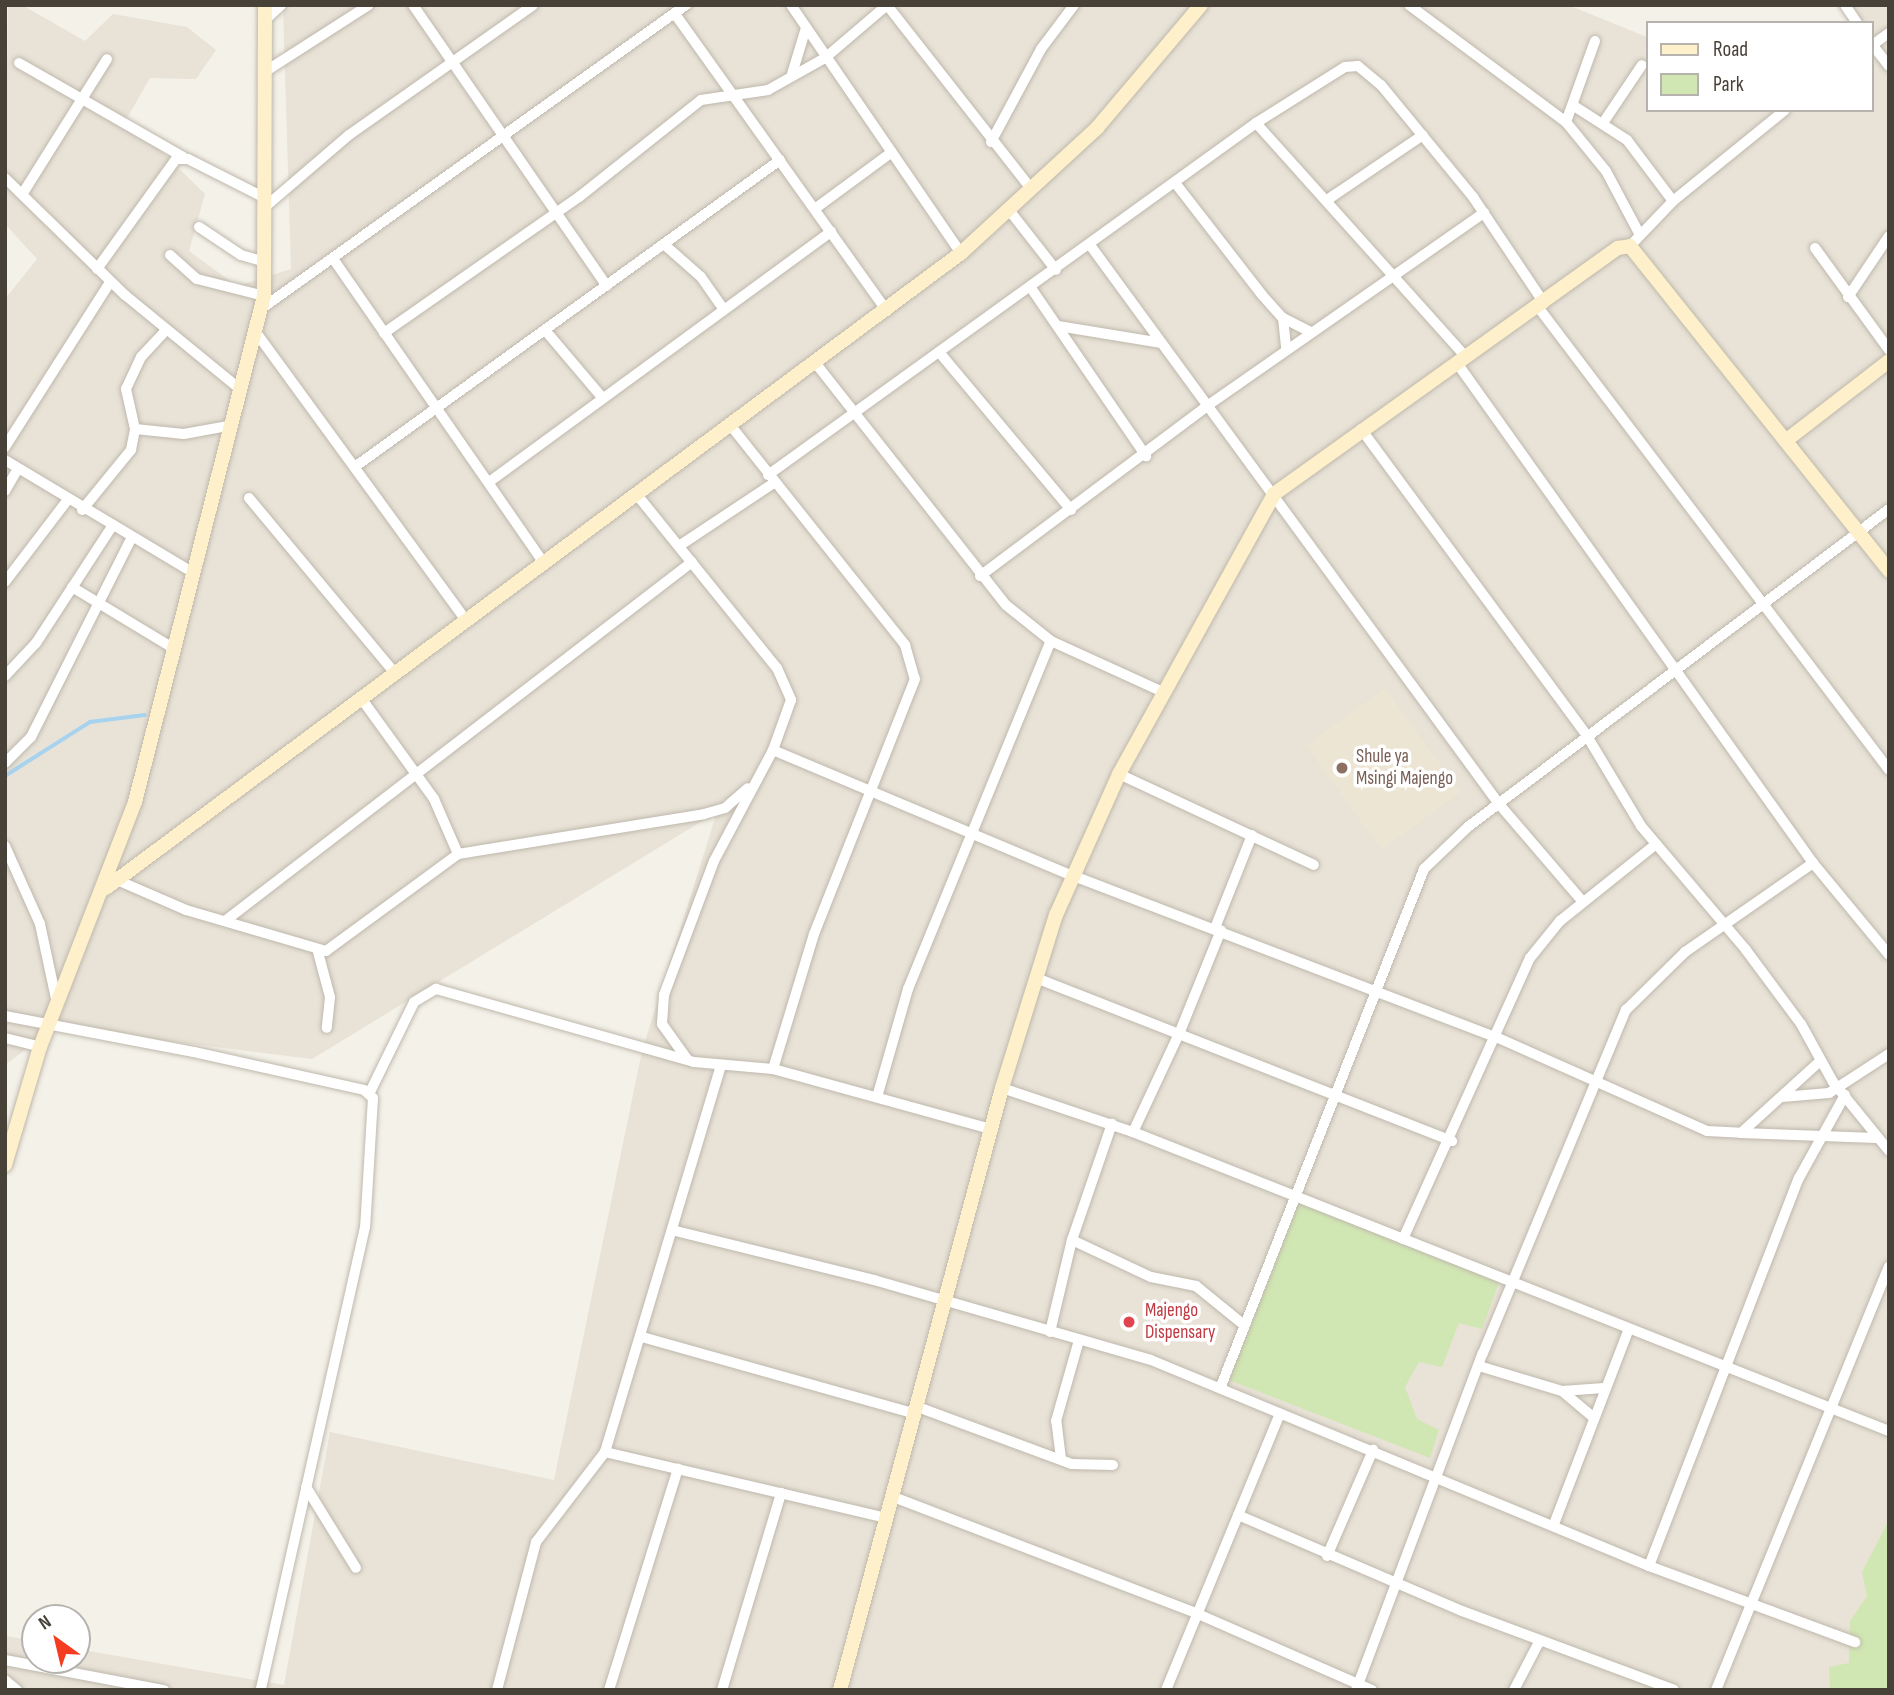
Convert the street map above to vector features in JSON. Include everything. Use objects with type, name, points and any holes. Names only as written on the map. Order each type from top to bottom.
[{"type":"street","points":[[5,1165],[40,1047],[111,884],[135,802],[171,647],[228,426],[263,302],[267,262],[265,13],[281,5]]},
{"type":"street","points":[[266,71],[369,5]]},
{"type":"street","points":[[413,5],[449,64],[505,136],[607,286]]},
{"type":"street","points":[[265,202],[349,135],[533,5]]},
{"type":"street","points":[[263,302],[334,260],[686,5]]},
{"type":"street","points":[[791,5],[961,253]]},
{"type":"street","points":[[384,333],[556,211],[701,100],[733,93],[768,90],[825,58],[887,5],[991,142],[1032,190]]},
{"type":"street","points":[[991,142],[1041,49],[1074,5]]},
{"type":"street","points":[[111,884],[543,562],[817,365],[961,253],[1097,128],[1200,5]]},
{"type":"street","points":[[1409,5],[1566,122],[1606,171],[1639,233]]},
{"type":"street","points":[[1845,5],[1856,21]]},
{"type":"street","points":[[675,14],[887,311]]},
{"type":"street","points":[[793,74],[806,28]]},
{"type":"street","points":[[1873,44],[1889,33]]},
{"type":"street","points":[[1566,122],[1574,106],[1595,41]]},
{"type":"street","points":[[1873,46],[1889,66]]},
{"type":"street","points":[[23,193],[80,97],[107,59]]},
{"type":"street","points":[[19,63],[265,202]]},
{"type":"street","points":[[1605,120],[1642,65]]},
{"type":"street","points":[[679,547],[771,479],[854,409],[1031,288],[1256,123],[1345,67],[1358,66],[1423,135],[1484,213],[1541,305],[1889,770]]},
{"type":"street","points":[[1574,106],[1605,120],[1673,201]]},
{"type":"street","points":[[840,1690],[1002,1088],[1071,875],[1119,774],[1275,494],[1361,429],[1541,305],[1618,248],[1630,246],[1639,233],[1673,201],[1783,112]]},
{"type":"street","points":[[1256,123],[1330,198],[1461,360],[1676,672],[1813,863],[1884,937],[1889,955]]},
{"type":"street","points":[[1330,198],[1423,135]]},
{"type":"street","points":[[816,208],[892,152]]},
{"type":"street","points":[[97,269],[164,169],[183,157]]},
{"type":"street","points":[[356,466],[607,286],[667,247],[780,160]]},
{"type":"street","points":[[5,178],[110,282],[165,331],[240,389]]},
{"type":"street","points":[[1176,184],[1283,318],[1311,332]]},
{"type":"street","points":[[1009,210],[1056,270]]},
{"type":"street","points":[[980,576],[1020,541],[1071,510],[1146,456],[1207,406],[1286,349],[1484,213]]},
{"type":"street","points":[[200,227],[241,255],[267,262]]},
{"type":"street","points":[[489,482],[601,396],[831,232]]},
{"type":"street","points":[[1848,297],[1889,236]]},
{"type":"street","points":[[1090,245],[1207,406],[1275,494],[1499,804],[1583,902]]},
{"type":"street","points":[[1630,246],[1788,439],[1858,534],[1889,571]]},
{"type":"street","points":[[667,247],[701,277],[723,308]]},
{"type":"street","points":[[1815,248],[1889,350]]},
{"type":"street","points":[[170,255],[197,278],[263,302]]},
{"type":"street","points":[[334,260],[543,562]]},
{"type":"street","points":[[5,447],[110,282]]},
{"type":"street","points":[[1031,288],[1146,456]]},
{"type":"street","points":[[1283,318],[1286,349]]},
{"type":"street","points":[[1058,326],[1161,344]]},
{"type":"street","points":[[545,330],[601,396]]},
{"type":"street","points":[[82,510],[131,450],[135,429],[126,389],[141,357],[165,331]]},
{"type":"street","points":[[256,331],[466,620]]},
{"type":"street","points":[[939,352],[1071,510]]},
{"type":"street","points":[[1788,439],[1889,361]]},
{"type":"street","points":[[817,365],[854,409],[980,576],[1051,641],[1163,692]]},
{"type":"street","points":[[135,429],[184,434],[228,426]]},
{"type":"street","points":[[731,426],[913,660],[915,679],[905,710],[868,788],[773,1069]]},
{"type":"street","points":[[1361,429],[1587,736],[1656,844],[1723,923],[1801,1024],[1819,1062],[1876,1138],[1889,1151]]},
{"type":"street","points":[[5,460],[66,502],[113,525],[192,572]]},
{"type":"street","points":[[5,491],[17,470]]},
{"type":"street","points":[[638,496],[787,682],[792,700],[773,750],[748,789],[686,926],[664,995],[662,1024],[687,1059]]},
{"type":"street","points":[[249,498],[394,672]]},
{"type":"street","points":[[5,582],[66,502]]},
{"type":"street","points":[[1221,1386],[1424,869],[1499,804],[1889,509]]},
{"type":"street","points":[[5,676],[72,587],[113,525]]},
{"type":"street","points":[[5,763],[31,737],[132,537]]},
{"type":"street","points":[[225,921],[413,770],[692,562]]},
{"type":"street","points":[[72,587],[171,647]]},
{"type":"street","points":[[877,1097],[908,989],[1051,641]]},
{"type":"street","points":[[361,698],[448,824],[458,854]]},
{"type":"street","points":[[773,750],[1071,875],[1496,1037],[1707,1131],[1876,1138]]},
{"type":"street","points":[[1119,774],[1314,865]]},
{"type":"street","points":[[111,884],[318,952],[334,948],[458,854],[704,814],[725,808],[748,789]]},
{"type":"street","points":[[1133,1132],[1179,1034],[1252,835]]},
{"type":"street","points":[[1403,1238],[1452,1141],[1530,958],[1546,934],[1656,844]]},
{"type":"street","points":[[5,846],[40,924],[57,1003]]},
{"type":"street","points":[[1357,1687],[1479,1366],[1596,1081],[1611,1038],[1641,990],[1723,923],[1813,863]]},
{"type":"street","points":[[318,952],[330,997],[327,1028]]},
{"type":"street","points":[[1036,978],[1335,1092],[1452,1141]]},
{"type":"street","points":[[261,1690],[365,1227],[376,1108],[370,1092],[414,1002],[430,989],[472,1004],[537,1013],[687,1059],[773,1069],[991,1129]]},
{"type":"street","points":[[5,1016],[50,1023],[370,1092]]},
{"type":"street","points":[[5,1038],[40,1047]]},
{"type":"street","points":[[1649,1566],[1729,1368],[1786,1209],[1842,1092],[1889,1054]]},
{"type":"street","points":[[1741,1133],[1819,1062]]},
{"type":"street","points":[[497,1690],[536,1542],[606,1452],[721,1065]]},
{"type":"street","points":[[1002,1088],[1133,1132],[1403,1238],[1511,1286],[1889,1431]]},
{"type":"street","points":[[1782,1097],[1842,1092]]},
{"type":"street","points":[[1050,1332],[1072,1240],[1112,1124]]},
{"type":"street","points":[[672,1230],[1079,1340],[1221,1386],[1280,1414],[1555,1524],[1649,1566],[1749,1606],[1855,1642]]},
{"type":"street","points":[[1072,1240],[1151,1277],[1196,1286],[1244,1325]]},
{"type":"street","points":[[1716,1690],[1829,1407],[1889,1267]]},
{"type":"street","points":[[1555,1524],[1592,1416],[1628,1331]]},
{"type":"street","points":[[642,1337],[914,1409],[1061,1459],[1113,1465]]},
{"type":"street","points":[[1061,1459],[1056,1421],[1079,1340]]},
{"type":"street","points":[[1479,1366],[1562,1391],[1604,1388]]},
{"type":"street","points":[[1562,1391],[1592,1416]]},
{"type":"street","points":[[1166,1690],[1280,1414]]},
{"type":"street","points":[[1327,1556],[1373,1450]]},
{"type":"street","points":[[606,1452],[886,1518]]},
{"type":"street","points":[[609,1690],[678,1468]]},
{"type":"street","points":[[306,1487],[356,1568]]},
{"type":"street","points":[[722,1690],[780,1493]]},
{"type":"street","points":[[891,1496],[1198,1614],[1357,1687],[1372,1690]]},
{"type":"street","points":[[1238,1515],[1327,1556],[1674,1690]]},
{"type":"street","points":[[1514,1690],[1540,1640]]},
{"type":"street","points":[[5,1660],[164,1690]]},
{"type":"street","points":[[5,1680],[17,1690]]},
{"type":"shaded area","points":[[8,5],[22,5],[85,41],[113,14],[187,27],[216,50],[196,79],[150,78],[127,118],[205,194],[189,251],[237,286],[291,269],[283,5],[1568,5],[1646,37],[1646,112],[1873,112],[1873,21],[1846,21],[1849,5],[1889,5],[1889,1690],[5,1690],[5,1636],[21,1639],[21,1674],[91,1674],[91,1651],[284,1685],[330,1432],[554,1480],[642,1051],[717,812],[312,1059],[55,1027],[5,1065],[5,299],[37,259],[5,224]]},
{"type":"shaded area","points":[[1385,688],[1461,792],[1382,850],[1306,746]]},
{"type":"green space","points":[[1300,1199],[1500,1279],[1482,1329],[1459,1323],[1442,1367],[1419,1362],[1405,1387],[1417,1419],[1439,1430],[1430,1458],[1229,1380]]},
{"type":"green space","points":[[1889,1520],[1889,1690],[1830,1690],[1829,1667],[1849,1663],[1850,1621],[1867,1596],[1862,1572]]},
{"type":"waterway","points":[[5,776],[90,722],[145,715]]},
{"type":"place","name":"Shule ya Msingi Majengo","points":[[1342,768]]},
{"type":"place","name":"Majengo Dispensary","points":[[1129,1322]]}]
